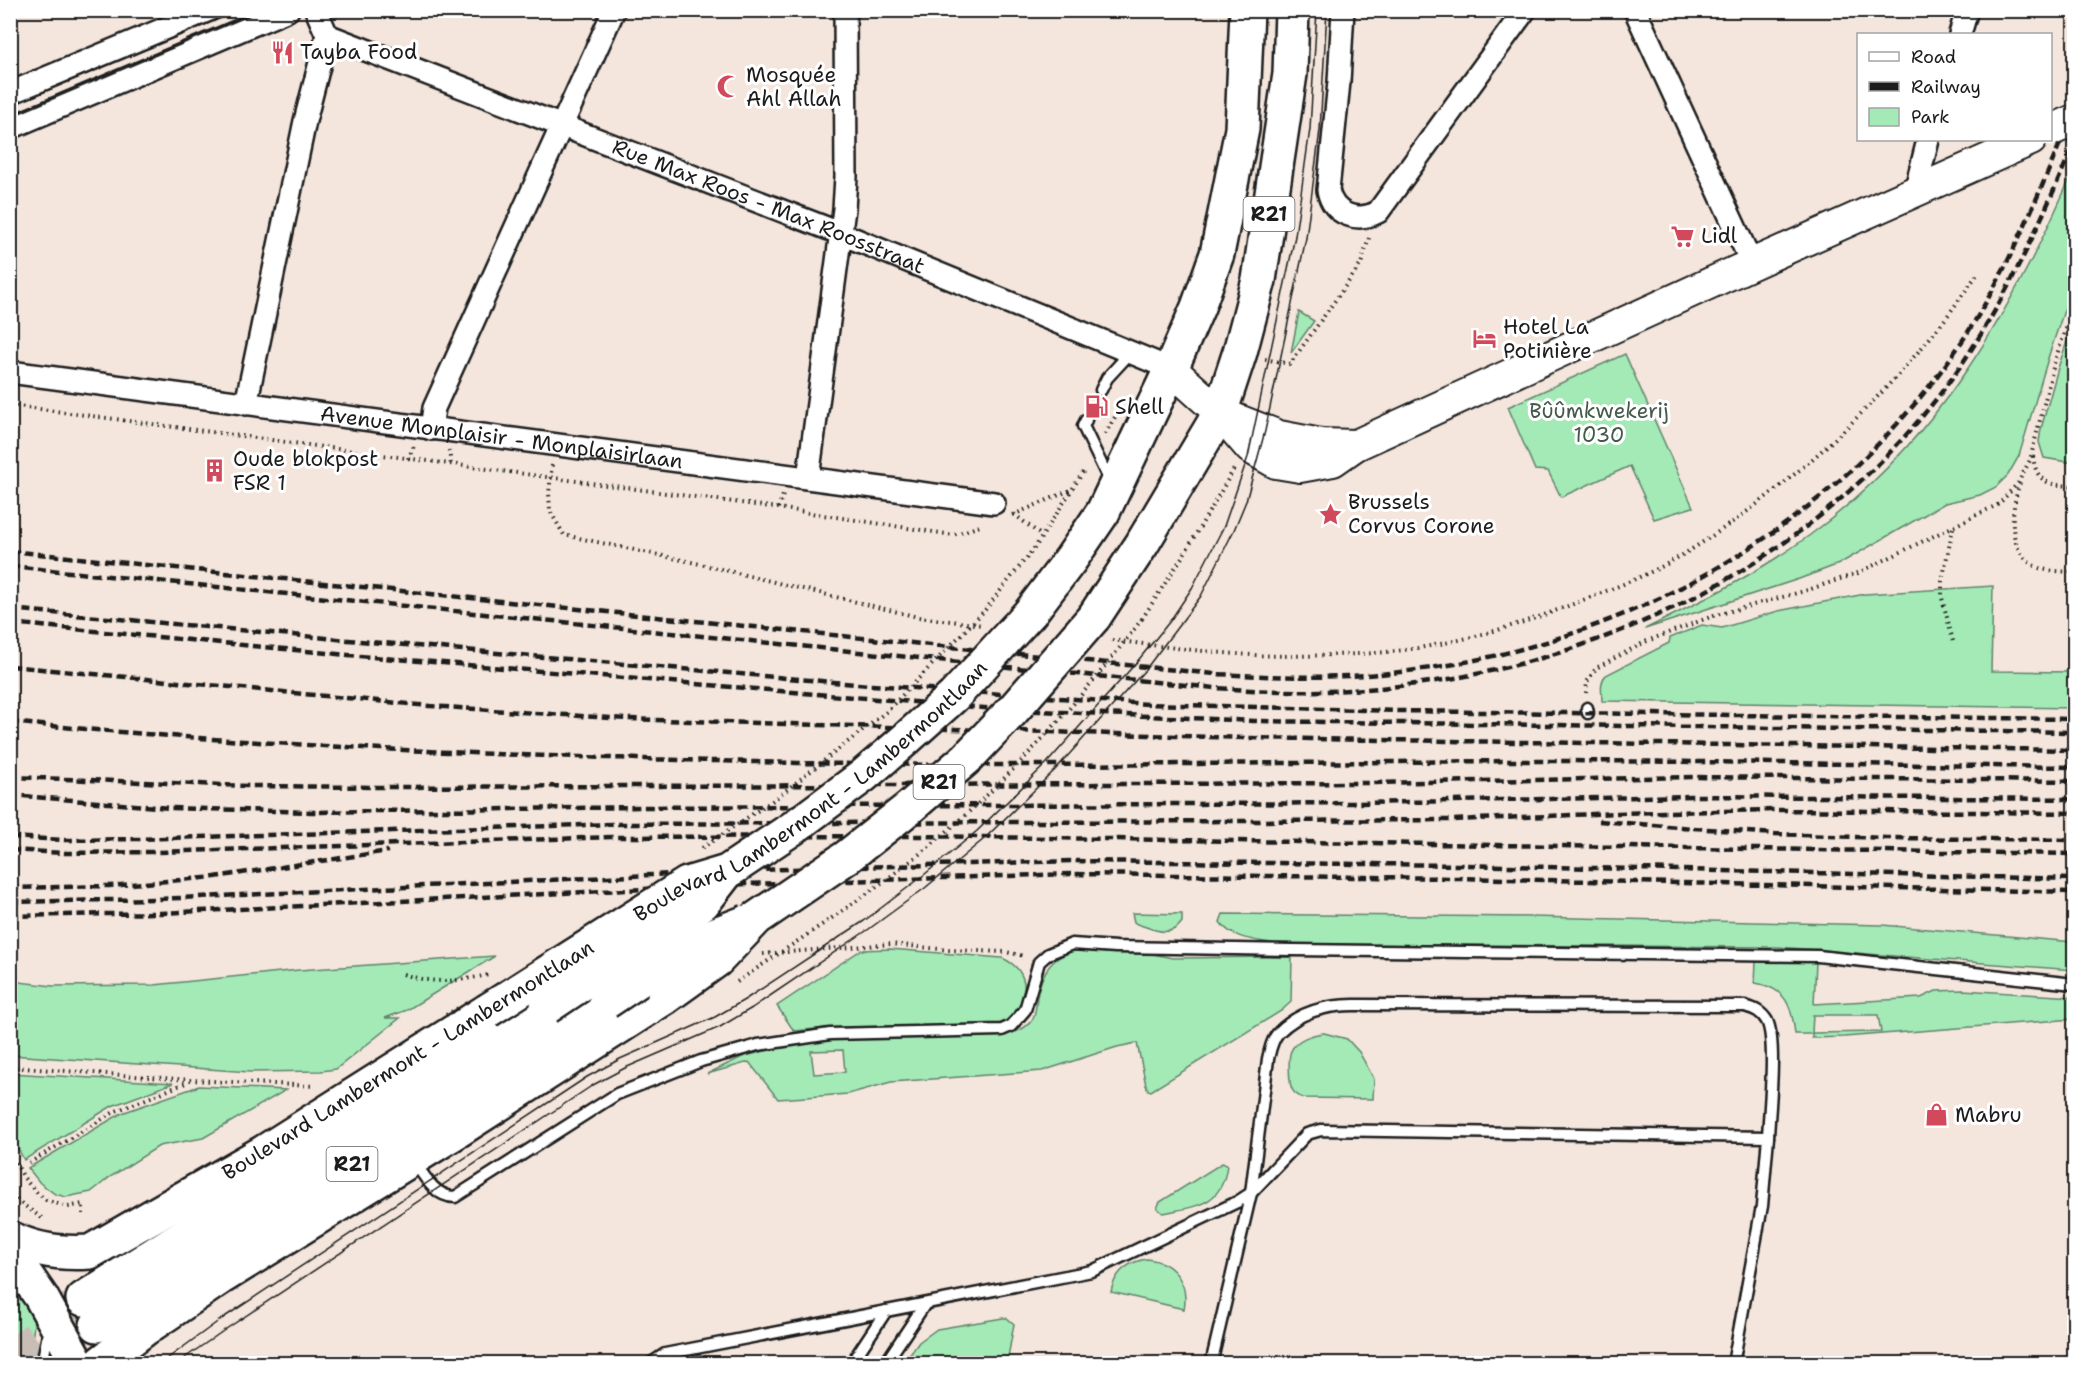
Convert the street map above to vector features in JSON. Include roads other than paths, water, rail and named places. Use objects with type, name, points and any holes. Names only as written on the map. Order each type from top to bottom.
[{"type":"main road","name":"Boulevard Lambermont - Lambermontlaan","points":[[10,1238],[22,1244],[69,1254],[90,1252],[264,1152],[476,1007],[687,884],[727,873],[863,776],[954,696],[1030,613],[1103,512],[1198,307],[1217,254],[1242,129],[1247,10]]},
{"type":"main road","name":"R21","points":[[727,873],[703,903],[90,1312],[606,1002],[698,941],[757,918],[847,857],[909,808],[967,758],[1013,710],[1101,628],[1142,544],[1220,413],[1240,352],[1259,280],[1290,74],[1292,10]]},
{"type":"main road","points":[[99,1364],[146,1328],[220,1278],[664,998],[717,960],[757,918]]},
{"type":"main road","points":[[10,1252],[50,1313],[78,1364]]},
{"type":"street","points":[[10,93],[209,10]]},
{"type":"street","points":[[10,128],[288,10]]},
{"type":"street","points":[[246,404],[305,121],[327,35],[316,10]]},
{"type":"street","points":[[431,429],[434,408],[614,10]]},
{"type":"street","points":[[808,478],[842,234],[846,177],[845,10]]},
{"type":"street","points":[[1343,10],[1339,82],[1328,190],[1332,203],[1342,213],[1360,217],[1378,212],[1525,10]]},
{"type":"street","points":[[1635,10],[1752,264]]},
{"type":"street","points":[[1960,33],[1967,10]]},
{"type":"street","name":"Rue Max Roos - Max Roosstraat","points":[[327,35],[842,234],[1131,352],[1171,369],[1220,413]]},
{"type":"street","points":[[2052,130],[2074,120]]},
{"type":"street","points":[[1915,192],[1928,141]]},
{"type":"street","points":[[1220,413],[1255,452],[1276,463],[1300,467],[1333,461],[1356,445],[1752,264],[2029,141]]},
{"type":"street","name":"Avenue Monplaisir - Monplaisirlaan","points":[[10,372],[994,503]]},
{"type":"street","points":[[1220,413],[1279,436],[1321,444],[1356,445]]},
{"type":"lane","points":[[1101,390],[1107,378],[1131,352]]},
{"type":"lane","points":[[1086,420],[1083,426],[1114,490]]},
{"type":"lane","points":[[412,1159],[435,1189],[449,1197],[455,1197],[617,1094],[701,1061],[767,1044],[830,1034],[1002,1030],[1011,1026],[1025,1010],[1039,962],[1048,954],[1072,944],[1281,950],[1818,956],[2074,984]]},
{"type":"lane","points":[[1211,1364],[1251,1193],[1268,1059],[1272,1044],[1278,1033],[1302,1016],[1335,1005],[1745,1006],[1759,1011],[1767,1021],[1772,1037],[1768,1137],[1762,1206],[1733,1364]]},
{"type":"lane","points":[[651,1364],[665,1354],[1092,1271],[1222,1210],[1251,1193],[1302,1138],[1307,1134],[1322,1130],[1768,1137]]},
{"type":"lane","points":[[885,1364],[925,1304]]},
{"type":"lane","points":[[851,1364],[886,1311]]},
{"type":"lane","points":[[42,1364],[50,1313]]},
{"type":"tunnel","points":[[10,1358],[83,1299]]},
{"type":"tunnel","points":[[50,1364],[97,1325]]},
{"type":"tram line","points":[[10,117],[262,10]]},
{"type":"tram line","points":[[160,1364],[220,1320],[587,1077],[620,1059],[715,1017],[864,921],[977,831],[1047,763],[1136,663],[1170,621],[1192,588],[1224,526],[1248,457],[1295,236],[1310,129],[1317,10]]},
{"type":"tram line","points":[[176,1364],[593,1085],[625,1068],[720,1027],[869,929],[925,888],[984,839],[1055,770],[1145,670],[1201,596],[1246,501],[1265,431],[1306,238],[1320,130],[1327,10]]},
{"type":"tram line","points":[[10,106],[236,12]]},
{"type":"railway","points":[[10,551],[1215,674],[1284,677],[1354,676],[1400,672],[1480,659],[1559,638],[1635,609],[1708,573],[1776,530],[1840,480],[1898,423],[1949,360],[1969,331],[2019,238],[2074,110]]},
{"type":"railway","points":[[10,566],[1215,688],[1269,691],[1349,690],[1403,686],[1508,667],[1584,645],[1658,615],[1728,578],[1795,535],[1857,485],[1912,428],[1961,365],[1978,339],[2023,257],[2074,144]]},
{"type":"railway","points":[[10,609],[856,684],[1148,704],[1397,711],[2074,719]]},
{"type":"railway","points":[[10,623],[348,655],[997,709],[1255,721],[2074,732]]},
{"type":"railway","points":[[10,666],[430,706],[626,719],[1244,738],[2074,750]]},
{"type":"railway","points":[[10,722],[305,745],[601,758],[798,763],[1070,765],[1593,761],[2074,767]]},
{"type":"railway","points":[[10,777],[249,786],[384,787],[1371,783],[1694,777],[2074,781]]},
{"type":"railway","points":[[10,795],[170,808],[312,812],[641,807],[1360,803],[1691,796],[2074,799]]},
{"type":"railway","points":[[10,837],[65,840],[137,839],[615,824],[1454,820],[1618,813],[1778,810],[2074,813]]},
{"type":"railway","points":[[1599,821],[1775,834],[2074,840]]},
{"type":"railway","points":[[10,850],[64,853],[156,852],[614,837],[917,836],[2074,854]]},
{"type":"railway","points":[[10,888],[109,886],[215,877],[388,851]]},
{"type":"railway","points":[[10,902],[159,899],[753,870],[1071,861],[1462,865],[2074,879]]},
{"type":"railway","points":[[10,916],[160,913],[746,884],[1072,874],[1459,878],[2074,892]]},
{"type":"place","name":"Tayba Food","points":[[282,52]]},
{"type":"place","name":"Mosquée Ahl Allah","points":[[728,87]]},
{"type":"place","name":"Lidl","points":[[1683,236]]},
{"type":"place","name":"Hotel La Potinière","points":[[1485,339]]},
{"type":"place","name":"Shell","points":[[1097,407]]},
{"type":"place","name":"Oude blokpost FSR 1","points":[[215,471]]},
{"type":"place","name":"Brussels Corvus Corone","points":[[1330,514]]},
{"type":"place","name":"Mabru","points":[[1937,1115]]},
{"type":"park label","name":"Bûûmkwekerij 1030","points":[[1599,423]]}]
